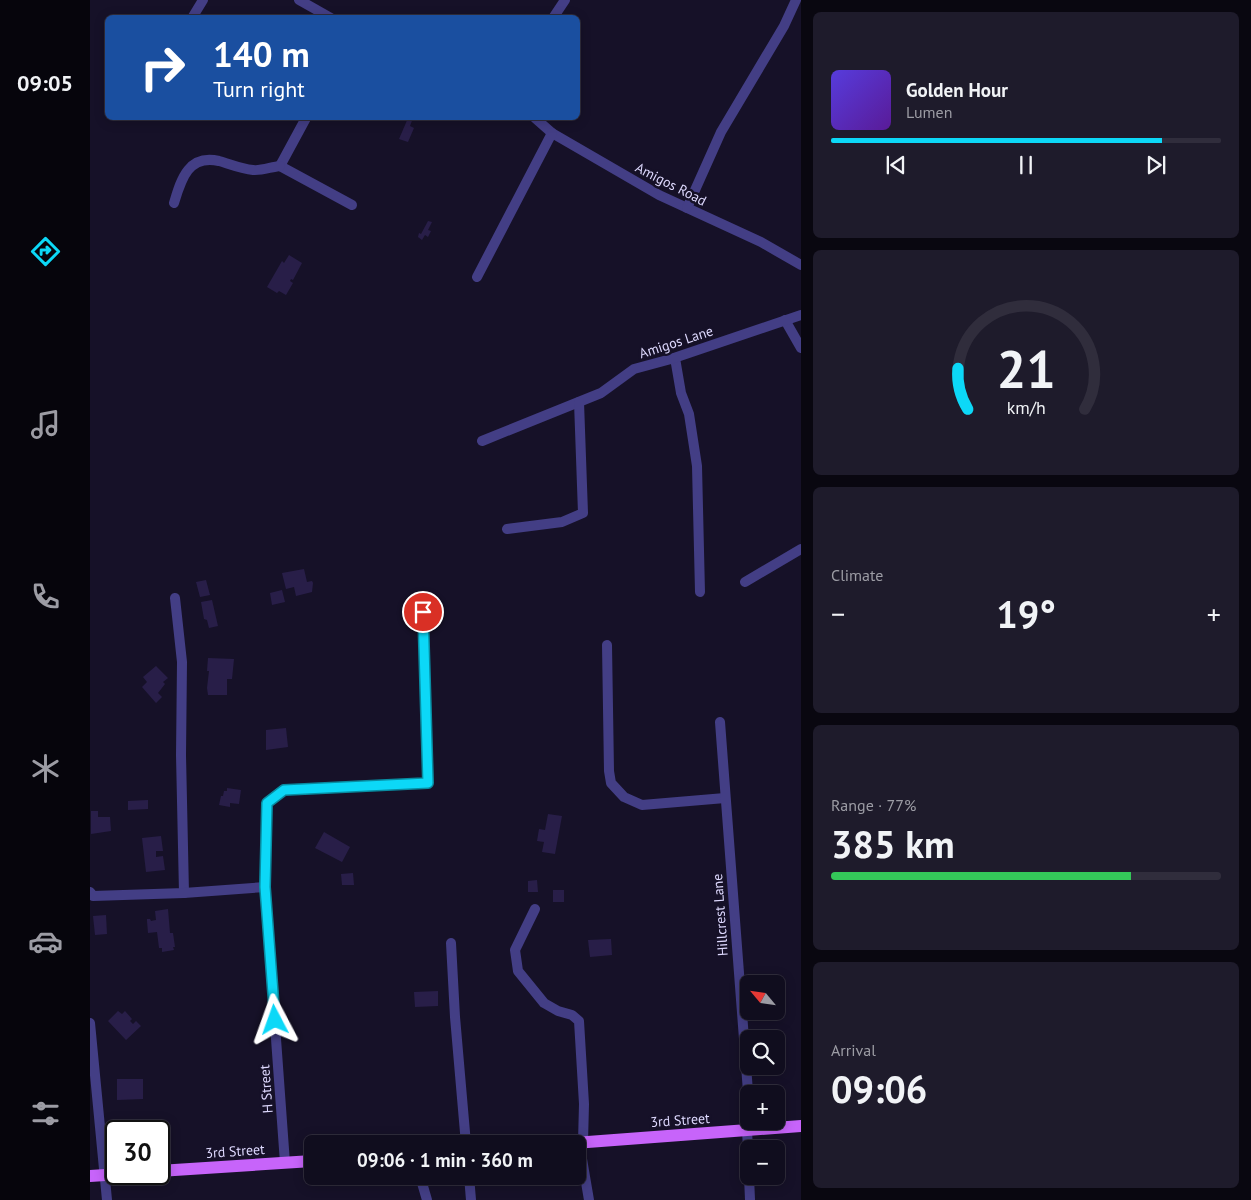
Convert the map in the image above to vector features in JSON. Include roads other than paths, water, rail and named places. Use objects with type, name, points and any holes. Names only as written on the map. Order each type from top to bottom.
[{"type":"main road","name":"3rd Street","points":[[785,1126],[801,1126]]},
{"type":"main road","name":"3rd Street","points":[[586,1142],[740,1128]]},
{"type":"main road","name":"3rd Street","points":[[170,1170],[304,1162]]},
{"type":"main road","points":[[90,1176],[104,1175]]},
{"type":"street","points":[[194,15],[203,0]]},
{"type":"street","points":[[300,0],[325,15]]},
{"type":"street","points":[[555,15],[565,0]]},
{"type":"street","points":[[687,208],[721,132],[784,26],[796,0]]},
{"type":"street","points":[[280,166],[305,120]]},
{"type":"street","name":"Amigos Road","points":[[537,120],[552,133],[658,195],[761,242],[801,265]]},
{"type":"street","points":[[477,277],[552,133]]},
{"type":"street","points":[[174,203],[181,180],[187,170],[196,164],[218,161],[242,169],[255,170],[280,166],[352,205]]},
{"type":"street","name":"Amigos Lane","points":[[482,441],[601,393],[634,369],[675,358],[801,315]]},
{"type":"street","points":[[785,320],[801,348]]},
{"type":"street","points":[[675,358],[681,394],[689,414],[697,466],[700,592]]},
{"type":"street","points":[[507,529],[562,522],[584,513],[580,402]]},
{"type":"street","points":[[745,582],[801,549]]},
{"type":"street","points":[[175,598],[182,662],[181,755],[184,893]]},
{"type":"street","name":"H Street","points":[[285,1163],[265,887],[267,803],[284,790],[428,783],[423,612]]},
{"type":"street","points":[[607,645],[609,771],[611,782],[624,797],[642,804],[725,798]]},
{"type":"street","name":"Hillcrest Lane","points":[[720,722],[747,1085]]},
{"type":"street","points":[[90,892],[93,896],[184,893],[265,887]]},
{"type":"street","points":[[535,909],[515,950],[518,971],[544,1003],[558,1011],[572,1015],[579,1021],[584,1104],[583,1135]]},
{"type":"street","points":[[451,943],[465,1135]]},
{"type":"street","points":[[90,1023],[107,1200]]},
{"type":"street","points":[[586,1182],[589,1200]]},
{"type":"street","points":[[423,1185],[427,1200]]},
{"type":"street","points":[[470,1185],[471,1200]]},
{"type":"street","points":[[749,1185],[750,1200]]}]
